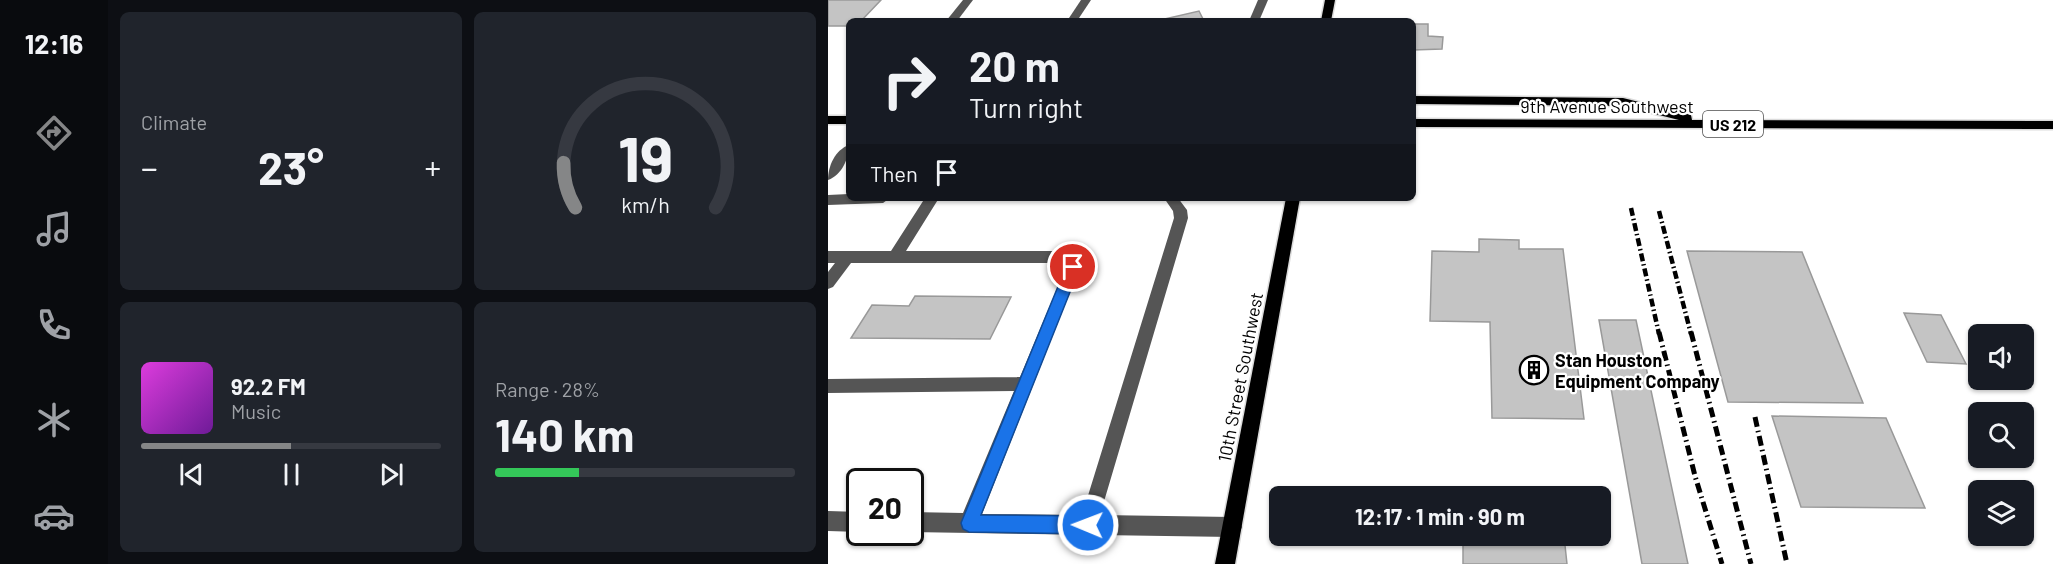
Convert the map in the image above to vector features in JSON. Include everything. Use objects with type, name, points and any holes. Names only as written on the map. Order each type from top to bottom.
[{"type":"main road","points":[[1327,18],[1330,0]]},
{"type":"main road","points":[[1416,100],[1623,102],[1710,124]]},
{"type":"main road","points":[[828,120],[846,120]]},
{"type":"main road","name":"9th Avenue Southwest","points":[[1416,123],[2053,125]]},
{"type":"main road","name":"10th Street Southwest","points":[[1225,564],[1292,201]]},
{"type":"lane","points":[[953,18],[968,0]]},
{"type":"lane","points":[[1074,18],[1086,0]]},
{"type":"lane","points":[[1255,18],[1263,0]]},
{"type":"lane","points":[[828,175],[846,153]]},
{"type":"lane","points":[[828,200],[846,199]]},
{"type":"lane","points":[[895,257],[930,201]]},
{"type":"lane","points":[[1088,525],[1181,218],[1180,210],[1173,201]]},
{"type":"lane","points":[[828,257],[1068,258],[1073,267],[969,523]]},
{"type":"lane","points":[[828,283],[847,257]]},
{"type":"lane","points":[[828,386],[1027,384]]},
{"type":"lane","points":[[828,521],[846,522]]},
{"type":"lane","points":[[924,522],[1232,527]]},
{"type":"building","points":[[828,0],[881,0],[864,18],[846,18],[846,26],[828,26]]},
{"type":"building","points":[[1199,11],[1202,18],[1169,18]]},
{"type":"building","points":[[1416,24],[1428,24],[1428,36],[1443,37],[1442,49],[1416,50]]},
{"type":"building","name":"Stan Houston Equipment Company","points":[[1479,239],[1519,240],[1519,249],[1563,249],[1584,419],[1492,418],[1490,322],[1430,321],[1432,251],[1479,252]]},
{"type":"building","points":[[1687,251],[1802,252],[1863,403],[1728,402]]},
{"type":"building","points":[[915,296],[1011,297],[990,339],[851,338],[872,305],[909,306]]},
{"type":"building","points":[[1904,313],[1941,315],[1966,364],[1927,362]]},
{"type":"building","points":[[1599,320],[1636,320],[1688,564],[1642,564]]},
{"type":"building","points":[[1772,416],[1886,418],[1925,508],[1801,507]]},
{"type":"building","points":[[1463,546],[1565,546],[1567,564],[1463,564]]},
{"type":"railway","points":[[1631,208],[1659,334]]},
{"type":"railway","points":[[1659,211],[1691,334]]},
{"type":"railway","points":[[1659,332],[1695,476],[1722,564]]},
{"type":"railway","points":[[1691,332],[1751,564]]},
{"type":"railway","points":[[1755,417],[1787,564]]},
{"type":"place","name":"Stan Houston Equipment Company","points":[[1534,370]]},
{"type":"route","points":[[1073,267],[969,523],[1088,525]]}]
